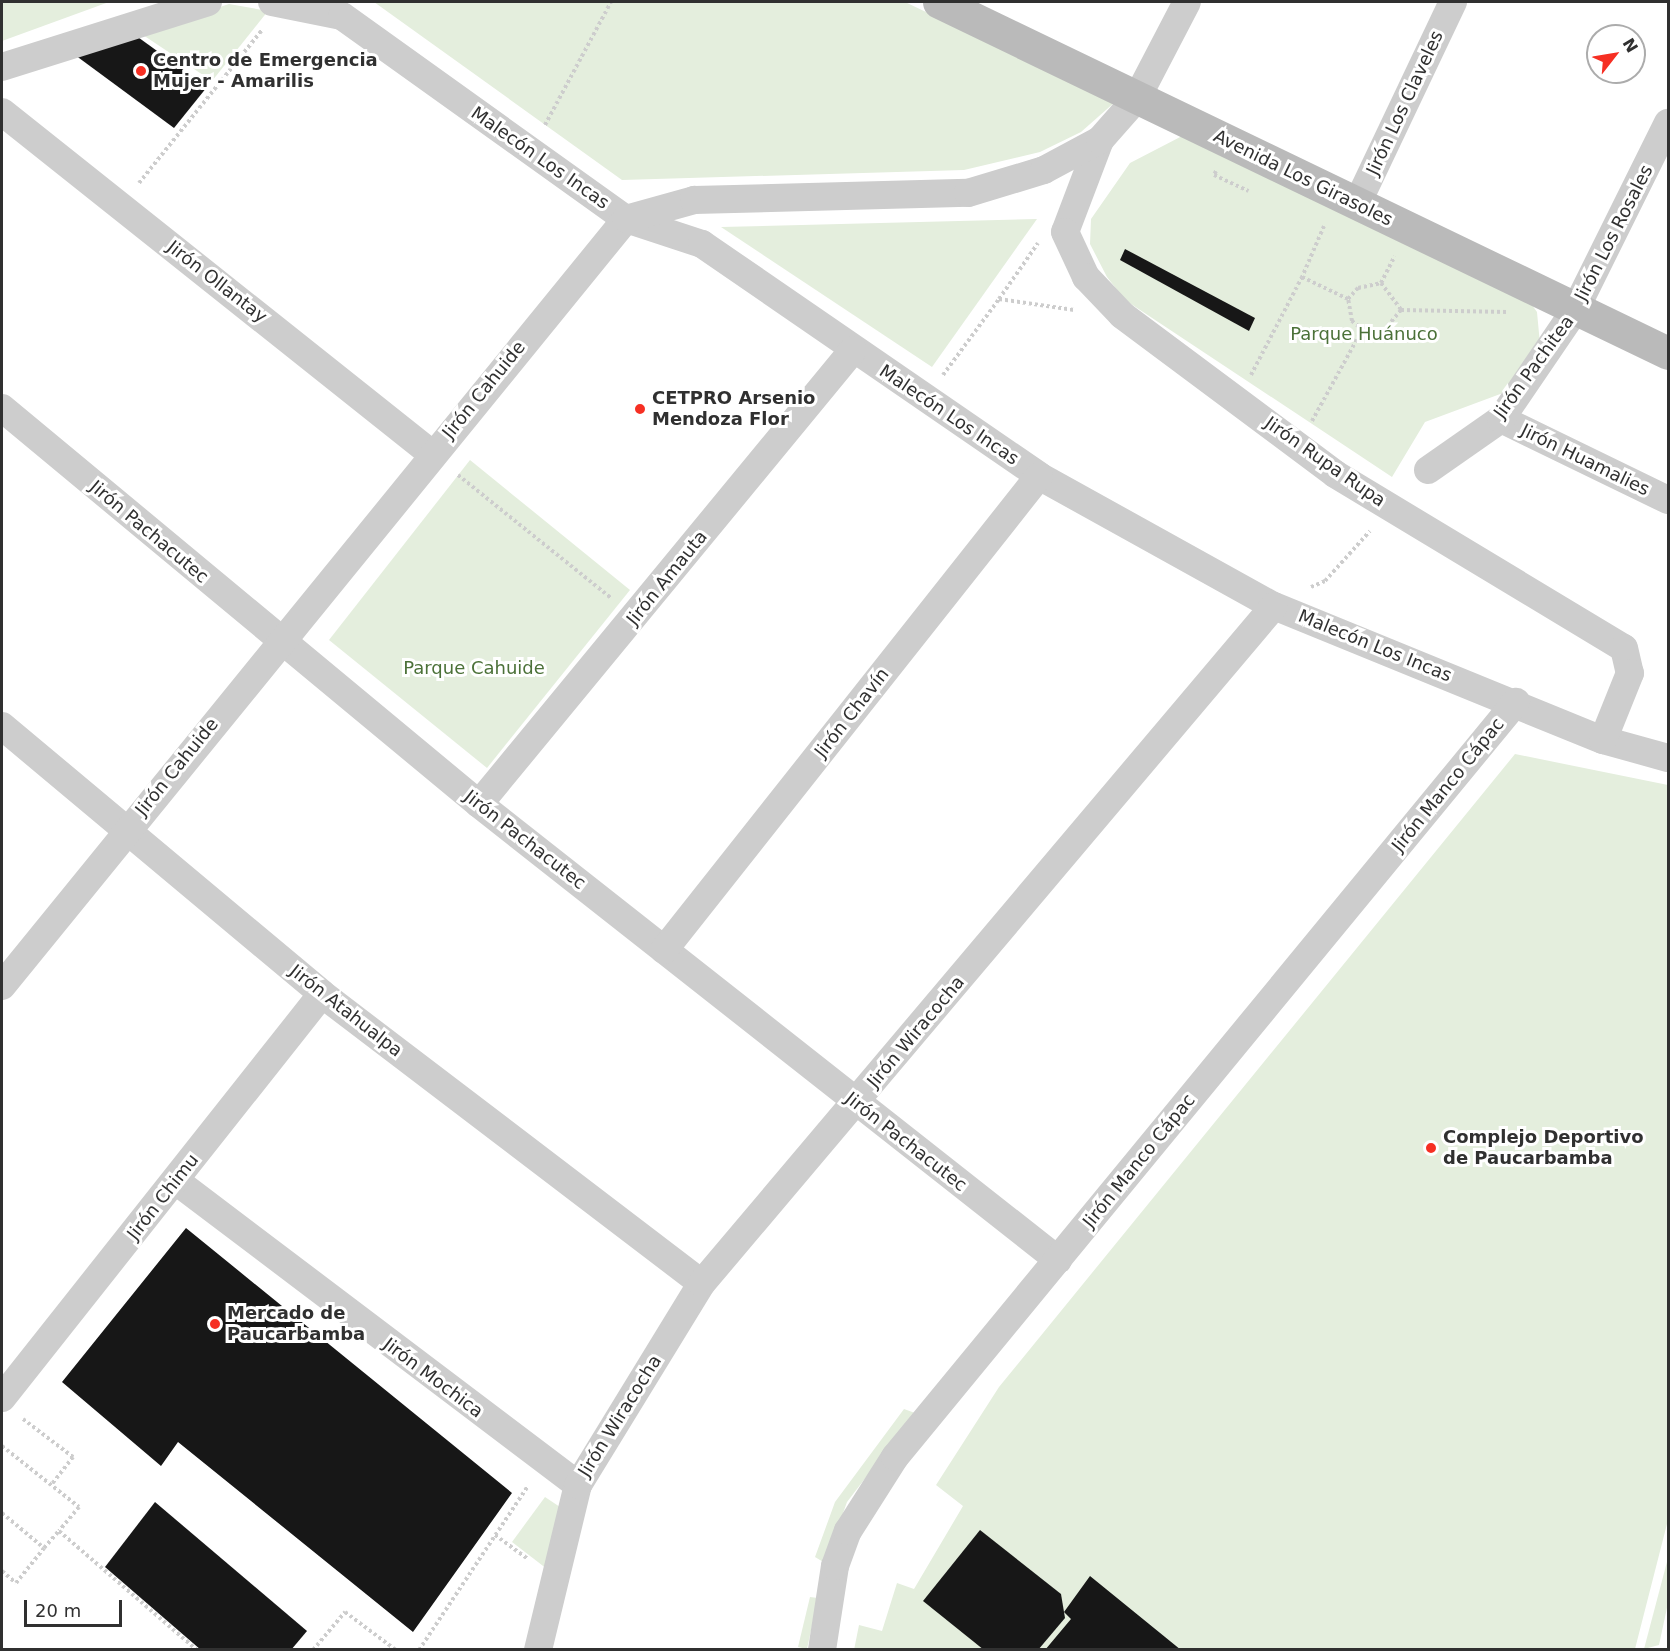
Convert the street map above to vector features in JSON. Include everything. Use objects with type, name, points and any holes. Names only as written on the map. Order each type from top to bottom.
[{"type":"main road","name":"Avenida Los Girasoles","points":[[939,2],[1668,353]]},
{"type":"street","points":[[2,67],[208,2]]},
{"type":"street","points":[[626,219],[694,201],[968,193],[1044,170],[1100,140],[1137,98],[1187,2]]},
{"type":"street","name":"Jirón Los Claveles","points":[[1357,204],[1453,2]]},
{"type":"street","name":"Malecón Los Incas","points":[[278,3],[342,16],[626,219],[702,244],[1040,476],[1274,606],[1516,702],[1603,740],[1668,758]]},
{"type":"street","name":"Jirón Ollantay","points":[[2,112],[432,454]]},
{"type":"street","name":"Jirón Los Rosales","points":[[1575,310],[1668,123]]},
{"type":"street","points":[[1065,232],[1100,140]]},
{"type":"street","name":"Jirón Cahuide","points":[[2,986],[126,829],[626,219]]},
{"type":"street","name":"Jirón Rupa Rupa","points":[[1065,232],[1086,277],[1122,315],[1335,474],[1624,648],[1630,673],[1603,740]]},
{"type":"street","name":"Jirón Pachitea","points":[[1428,470],[1501,419],[1575,310]]},
{"type":"street","name":"Jirón Amauta","points":[[479,804],[854,350]]},
{"type":"street","name":"Jirón Pachacutec","points":[[2,408],[479,804],[856,1104],[1058,1260]]},
{"type":"street","name":"Jirón Huamalies","points":[[1501,419],[1668,500]]},
{"type":"street","name":"Jirón Chavín","points":[[664,950],[1040,476]]},
{"type":"street","name":"Jirón Wiracocha","points":[[538,1650],[578,1485],[702,1283],[856,1104],[1274,606]]},
{"type":"street","name":"Jirón Manco Cápac","points":[[822,1650],[835,1566],[849,1531],[896,1457],[1516,702]]},
{"type":"street","name":"Jirón Atahualpa","points":[[2,726],[322,994],[702,1283]]},
{"type":"street","name":"Jirón Chimu","points":[[6,1399],[322,994]]},
{"type":"street","name":"Jirón Mochica","points":[[176,1181],[543,1462],[578,1485]]},
{"type":"path","points":[[531,151],[611,2]]},
{"type":"path","points":[[121,206],[278,3]]},
{"type":"path","points":[[1247,382],[1327,228],[1317,223]]},
{"type":"path","points":[[925,399],[1042,237],[1065,232]]},
{"type":"path","points":[[1382,283],[1394,258]]},
{"type":"path","points":[[1302,277],[1348,298]]},
{"type":"path","points":[[1348,298],[1358,288],[1382,283]]},
{"type":"path","points":[[1382,283],[1401,310]]},
{"type":"path","points":[[1348,298],[1352,321],[1362,330],[1380,335],[1401,310]]},
{"type":"path","points":[[999,299],[1122,315]]},
{"type":"path","points":[[1401,310],[1504,314]]},
{"type":"path","points":[[1311,423],[1362,330]]},
{"type":"path","points":[[432,454],[635,617]]},
{"type":"path","points":[[1274,606],[1325,580],[1388,506]]},
{"type":"path","points":[[6,1399],[73,1457],[51,1485]]},
{"type":"path","points":[[2,1446],[79,1507],[16,1583],[2,1571]]},
{"type":"path","points":[[419,1650],[543,1462]]},
{"type":"path","points":[[2,1513],[44,1548]]},
{"type":"path","points":[[58,1531],[197,1650]]},
{"type":"path","points":[[313,1650],[345,1612],[396,1650]]},
{"type":"green space","points":[[2,2],[109,2],[2,41]]},
{"type":"green space","points":[[374,2],[905,2],[1115,102],[1081,132],[1040,152],[964,170],[622,180]]},
{"type":"green space","points":[[229,4],[268,11],[212,81],[140,33]]},
{"type":"green space","name":"Parque Huánuco","points":[[1186,134],[1527,298],[1537,312],[1540,344],[1503,393],[1425,422],[1392,477],[1125,300],[1107,277],[1090,244],[1091,219],[1130,163]]},
{"type":"green space","points":[[1037,219],[932,367],[721,227]]},
{"type":"green space","name":"Parque Cahuide","points":[[470,460],[630,590],[487,768],[329,640]]},
{"type":"green space","name":"Complejo Deportivo de Paucarbamba","points":[[1515,754],[1668,785],[1668,1520],[1635,1649],[854,1650],[859,1625],[882,1631],[897,1583],[914,1589],[963,1506],[936,1485],[999,1387]]},
{"type":"green space","points":[[904,1409],[915,1413],[847,1502],[825,1563],[815,1557],[835,1502]]},
{"type":"green space","points":[[545,1497],[563,1509],[547,1569],[512,1542]]},
{"type":"green space","points":[[1668,1558],[1668,1603],[1659,1645],[1644,1649]]},
{"type":"green space","points":[[810,1597],[818,1598],[807,1649],[798,1647]]},
{"type":"building","name":"Centro de Emergencia Mujer - Amarilis","points":[[135,35],[207,87],[174,128],[75,55]]},
{"type":"building","points":[[1125,249],[1255,318],[1249,331],[1120,260]]},
{"type":"building","points":[[186,1228],[512,1493],[413,1632],[178,1442],[161,1466],[62,1382]]},
{"type":"building","points":[[155,1502],[307,1631],[291,1650],[201,1650],[105,1567]]},
{"type":"building","points":[[980,1530],[1061,1594],[1065,1618],[1038,1650],[984,1650],[923,1601]]},
{"type":"building","points":[[1090,1576],[1181,1650],[1045,1650],[1071,1619],[1064,1612]]},
{"type":"place","name":"Centro de Emergencia Mujer - Amarilis","points":[[141,71]]},
{"type":"place","name":"CETPRO Arsenio Mendoza Flor","points":[[640,409]]},
{"type":"place","name":"Complejo Deportivo de Paucarbamba","points":[[1431,1148]]},
{"type":"place","name":"Mercado de Paucarbamba","points":[[215,1324]]}]
